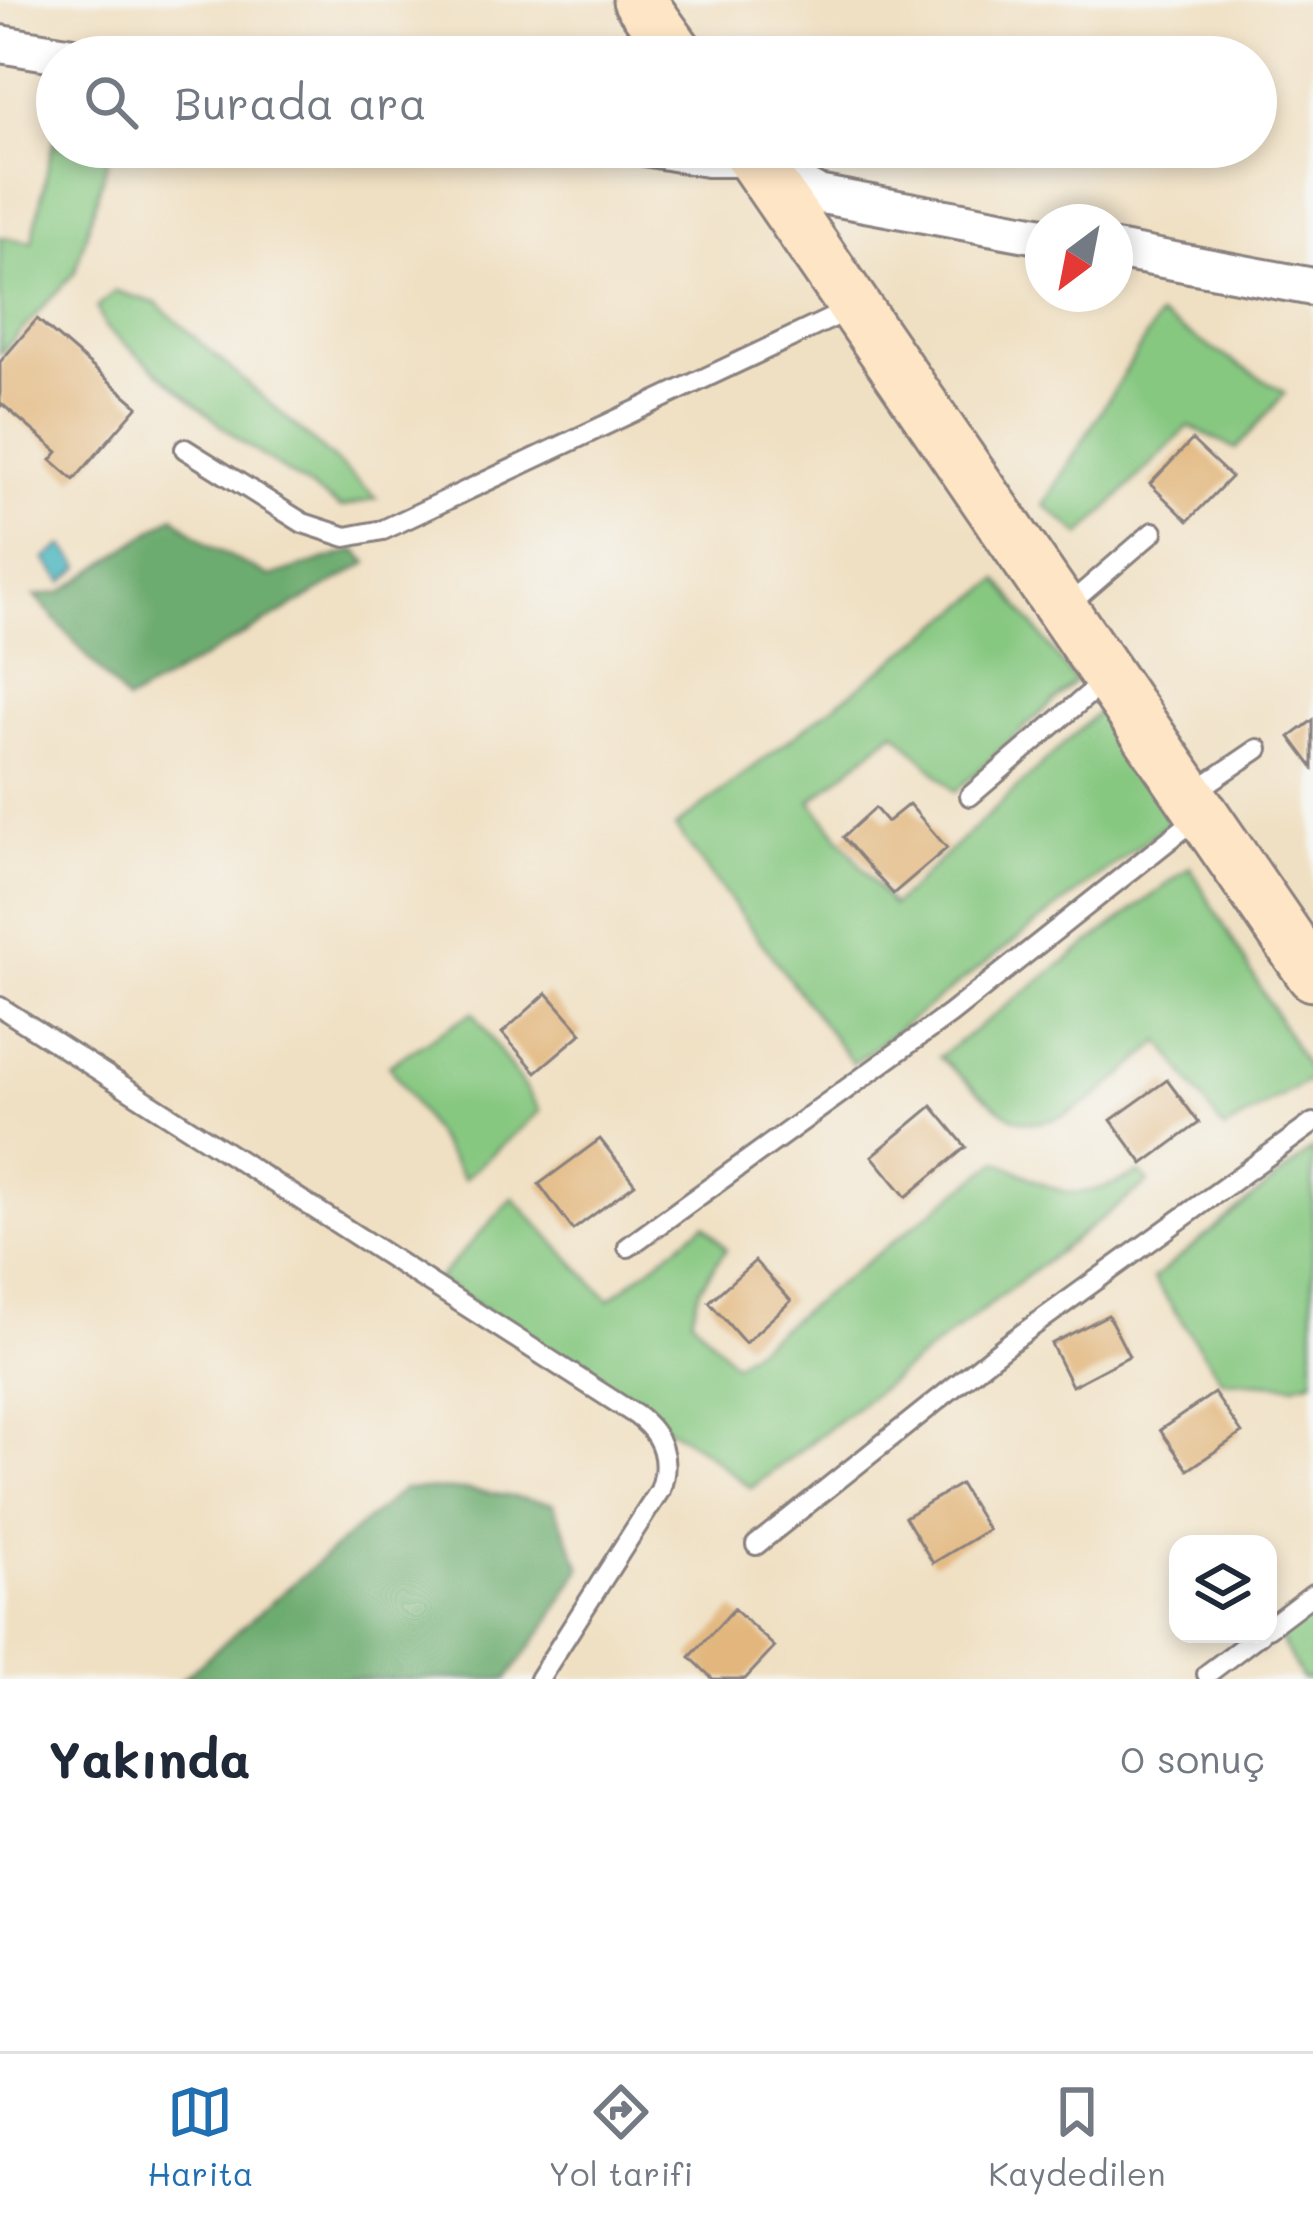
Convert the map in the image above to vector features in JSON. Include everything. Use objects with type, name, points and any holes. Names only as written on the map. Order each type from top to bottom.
[{"type":"street","points":[[638,0],[665,36]]},
{"type":"street","points":[[0,44],[36,50]]},
{"type":"street","points":[[759,168],[1313,975]]},
{"type":"street","points":[[774,168],[817,194],[1025,233]]},
{"type":"street","points":[[1133,253],[1313,286]]},
{"type":"lane","points":[[184,449],[303,523],[346,537],[364,534],[404,520],[853,308]]},
{"type":"lane","points":[[1062,611],[1153,532]]},
{"type":"lane","points":[[970,796],[1108,677]]},
{"type":"lane","points":[[628,1246],[950,1014],[1258,749]]},
{"type":"lane","points":[[0,1006],[636,1415],[655,1432],[666,1467],[660,1490],[539,1679]]},
{"type":"lane","points":[[757,1545],[1004,1347],[1313,1123]]},
{"type":"lane","points":[[1277,1621],[1313,1594]]},
{"type":"lane","points":[[1207,1674],[1248,1643]]},
{"type":"green space","points":[[48,168],[105,168],[75,272],[0,354],[0,237],[32,242]]},
{"type":"green space","points":[[115,291],[156,303],[377,498],[341,508],[240,441],[106,328],[97,308]]},
{"type":"green space","points":[[1159,316],[1285,393],[1236,449],[1189,426],[1081,535],[1044,505]]},
{"type":"green space","points":[[174,516],[208,545],[270,577],[356,550],[368,563],[127,702],[35,596],[62,592]]},
{"type":"green space","points":[[999,580],[1075,681],[955,792],[895,731],[811,801],[892,906],[1100,710],[1170,822],[853,1064],[675,827]]},
{"type":"green space","points":[[1190,867],[1313,1078],[1224,1130],[1161,1041],[1091,1100],[1049,1120],[1029,1122],[1001,1110],[939,1057]]},
{"type":"green space","points":[[473,1012],[540,1111],[464,1179],[389,1065]]},
{"type":"green space","points":[[1313,1149],[1313,1380],[1294,1385],[1222,1380],[1153,1279]]},
{"type":"green space","points":[[998,1161],[1067,1192],[1096,1189],[1140,1173],[1149,1182],[751,1488],[701,1449],[437,1280],[513,1198],[609,1300],[705,1224],[726,1249],[700,1288],[691,1317],[734,1364]]},
{"type":"green space","points":[[403,1489],[469,1490],[553,1503],[581,1568],[507,1679],[182,1679]]},
{"type":"green space","points":[[1313,1610],[1313,1679],[1302,1679],[1278,1635]]},
{"type":"water","points":[[63,545],[81,567],[63,582],[45,559]]},
{"type":"building","points":[[37,319],[138,406],[74,480],[51,460],[58,452],[2,404],[0,407],[0,362]]},
{"type":"building","points":[[1192,440],[1231,477],[1188,521],[1150,484]]},
{"type":"building","points":[[1313,720],[1313,768],[1290,737]]},
{"type":"building","points":[[909,804],[947,848],[893,894],[843,837],[875,808],[887,822]]},
{"type":"building","points":[[547,993],[582,1033],[536,1072],[502,1033]]},
{"type":"building","points":[[1167,1080],[1199,1123],[1143,1164],[1111,1120]]},
{"type":"building","points":[[932,1106],[966,1147],[906,1197],[872,1156]]},
{"type":"building","points":[[600,1139],[635,1184],[573,1230],[539,1184]]},
{"type":"building","points":[[755,1261],[791,1301],[745,1343],[709,1302]]},
{"type":"building","points":[[1108,1315],[1129,1356],[1072,1386],[1051,1344]]},
{"type":"building","points":[[1214,1393],[1242,1433],[1188,1470],[1160,1430]]},
{"type":"building","points":[[960,1484],[988,1530],[933,1563],[905,1517]]},
{"type":"building","points":[[734,1609],[775,1647],[745,1679],[713,1679],[690,1657]]}]
